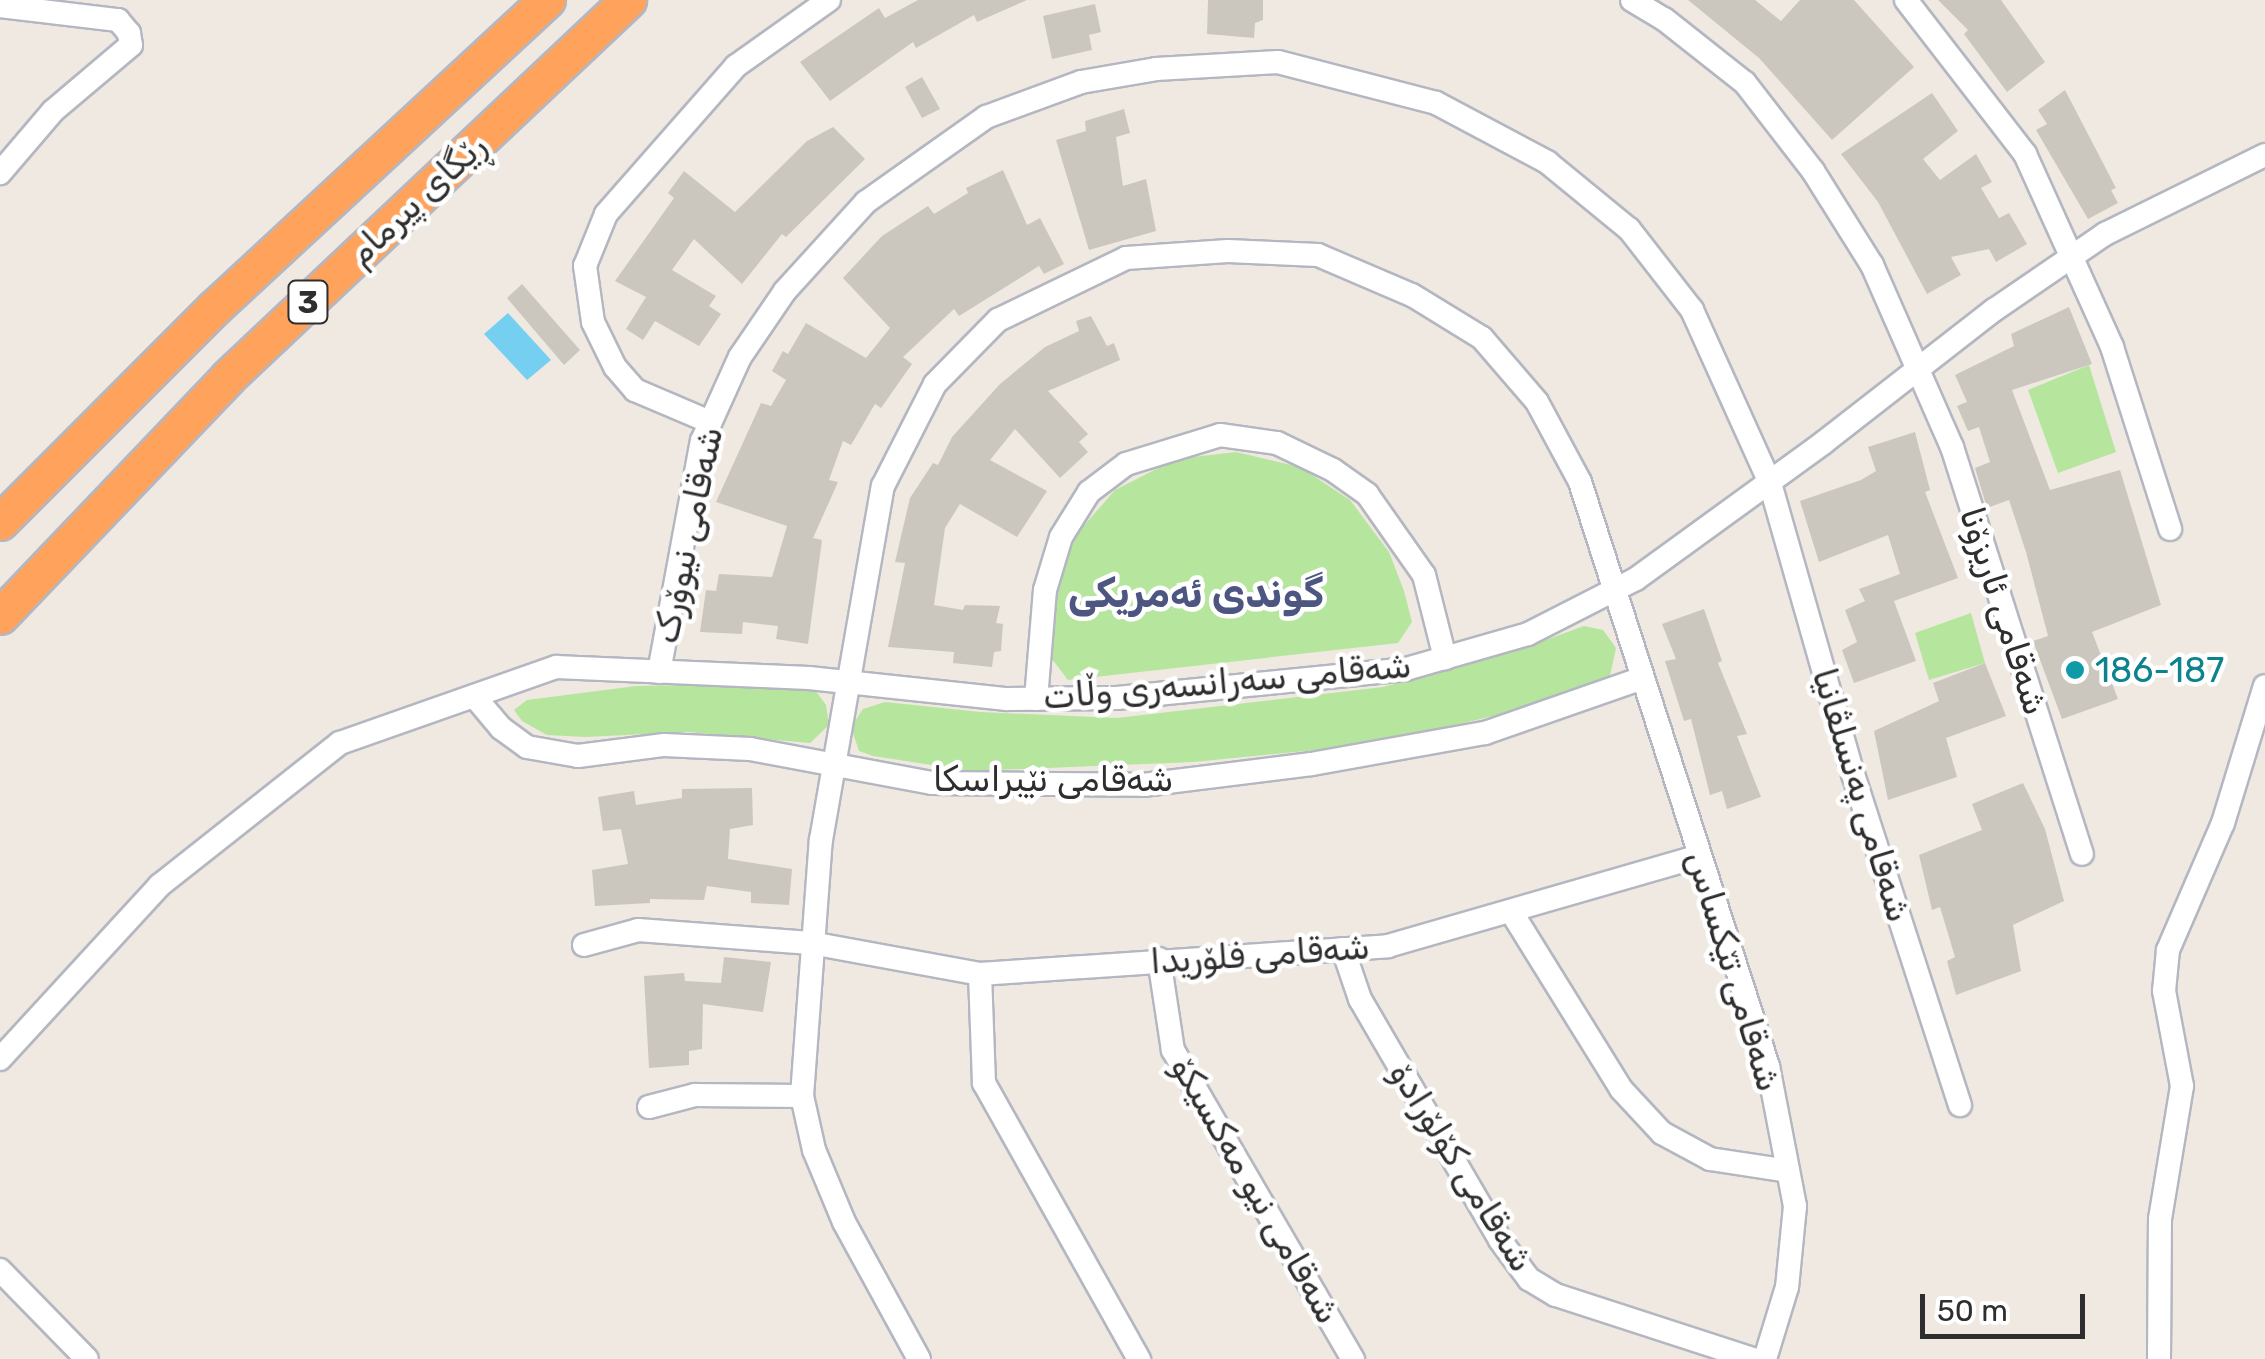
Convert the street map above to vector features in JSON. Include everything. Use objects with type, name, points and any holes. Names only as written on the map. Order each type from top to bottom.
[{"type":"highway","name":"ڕێگای پیرمام","points":[[0,616],[228,377],[628,0]]},
{"type":"highway","name":"ڕێگای پیرمام","points":[[0,522],[214,308],[546,1]]},
{"type":"street","points":[[710,422],[635,390],[615,367],[593,322],[585,266],[606,214],[736,66],[829,0]]},
{"type":"street","name":"شەقامی ئاریزۆنا","points":[[1632,0],[1745,83],[1813,171],[1872,265],[1952,447],[2082,854]]},
{"type":"street","points":[[1906,0],[2025,154],[2112,347],[2170,529]]},
{"type":"street","points":[[0,6],[118,20],[129,32],[131,45],[52,111],[0,173]]},
{"type":"street","name":"شەقامی نیوۆرک","points":[[658,672],[702,441],[740,357],[785,291],[854,214],[986,117],[1081,82],[1156,69],[1278,62],[1436,102],[1547,162],[1628,229],[1692,310],[1770,482]]},
{"type":"street","name":"شەقامی سەرانسەری وڵات","points":[[0,1059],[160,885],[340,743],[556,667],[846,682],[1036,698],[1136,696],[1406,669],[1528,634],[1616,589],[1770,482],[2105,234],[2265,155]]},
{"type":"street","name":"شەقامی تێکساس","points":[[846,682],[883,486],[934,384],[998,320],[1126,258],[1228,251],[1318,255],[1412,295],[1482,338],[1538,402],[1580,482],[1768,1066],[1794,1206],[1787,1287],[1766,1359]]},
{"type":"street","points":[[1036,698],[1045,590],[1061,537],[1089,492],[1126,464],[1220,435],[1277,443],[1334,470],[1368,494],[1424,576],[1445,658]]},
{"type":"street","name":"شەقامی پەنسلڤانیا","points":[[1770,482],[1853,774],[1960,1105]]},
{"type":"street","name":"شەقامی نێبراسکا","points":[[474,696],[501,728],[528,747],[578,756],[664,745],[750,749],[932,783],[1143,784],[1312,764],[1485,734],[1643,678]]},
{"type":"street","points":[[846,682],[811,942],[802,1096],[814,1150],[844,1222],[919,1359]]},
{"type":"street","points":[[2159,1359],[2160,1219],[2182,1086],[2167,1012],[2164,971],[2173,932],[2213,851],[2257,742],[2265,686]]},
{"type":"street","name":"شەقامی فلۆریدا","points":[[584,945],[638,930],[811,942],[980,974],[1388,946],[1700,856]]},
{"type":"street","points":[[1512,912],[1621,1089],[1662,1133],[1710,1159],[1788,1170]]},
{"type":"street","name":"شەقامی کۆلۆرادۆ","points":[[1343,948],[1360,999],[1500,1240],[1528,1280],[1556,1295],[1754,1359]]},
{"type":"street","name":"شەقامی نیو مەکسیکۆ","points":[[1159,959],[1173,1050],[1353,1359]]},
{"type":"street","points":[[980,974],[984,1082],[1139,1359]]},
{"type":"street","points":[[649,1107],[695,1096],[802,1096]]},
{"type":"street","points":[[0,1270],[86,1359]]},
{"type":"green space","points":[[2089,365],[2116,452],[2058,473],[2028,390]]},
{"type":"green space","points":[[1236,452],[1300,467],[1350,500],[1389,552],[1404,591],[1412,622],[1398,643],[1068,680],[1049,655],[1052,605],[1062,565],[1081,529],[1115,490],[1176,459]]},
{"type":"green space","points":[[1971,613],[1985,663],[1929,680],[1915,633]]},
{"type":"green space","points":[[1584,626],[1603,630],[1616,648],[1610,676],[1541,704],[1379,744],[1193,762],[971,771],[859,751],[851,727],[863,709],[885,702],[980,712],[1117,718],[1383,687],[1516,651]]},
{"type":"green space","points":[[755,684],[815,690],[826,705],[829,725],[810,743],[688,732],[585,737],[547,735],[522,721],[514,710],[527,700],[636,686]]},
{"type":"water","points":[[508,313],[551,360],[527,380],[484,334]]},
{"type":"building","points":[[918,0],[1027,0],[977,22],[974,15],[916,48],[913,42],[830,101],[800,62],[879,8],[885,18]]},
{"type":"building","points":[[1208,0],[1263,0],[1263,20],[1255,23],[1254,38],[1207,34]]},
{"type":"building","points":[[1688,0],[1755,0],[1781,21],[1800,0],[1854,0],[1914,67],[1832,140],[1759,58]]},
{"type":"building","points":[[1938,0],[2001,0],[2045,62],[2007,92],[1964,34],[1968,30]]},
{"type":"building","points":[[1095,4],[1101,32],[1089,35],[1092,50],[1052,59],[1043,16]]},
{"type":"building","points":[[922,77],[940,109],[922,118],[905,87]]},
{"type":"building","points":[[2065,90],[2116,188],[2111,190],[2118,203],[2088,219],[2036,130],[2047,124],[2038,110]]},
{"type":"building","points":[[1932,93],[1958,131],[1923,159],[1940,180],[1976,154],[1992,182],[1981,188],[1999,218],[2009,213],[2027,244],[1996,262],[1989,249],[1951,257],[1961,275],[1927,294],[1878,202],[1841,154]]},
{"type":"building","points":[[1124,109],[1130,133],[1116,137],[1123,186],[1146,179],[1156,231],[1089,250],[1056,140],[1086,131],[1085,121]]},
{"type":"building","points":[[833,127],[865,159],[786,237],[782,234],[742,284],[694,239],[672,270],[716,296],[709,306],[721,314],[699,346],[655,321],[643,340],[626,329],[646,297],[615,281],[674,198],[668,193],[684,171],[735,212],[807,141]]},
{"type":"building","points":[[1003,170],[1027,225],[1040,218],[1064,264],[1044,274],[1039,266],[959,316],[954,309],[903,357],[912,364],[881,408],[875,404],[851,445],[843,441],[829,480],[838,482],[813,538],[822,540],[808,644],[776,639],[778,626],[743,622],[742,634],[700,632],[706,590],[716,591],[719,574],[772,577],[787,526],[716,502],[761,403],[771,406],[786,380],[772,371],[783,351],[788,354],[806,323],[866,358],[890,328],[843,278],[882,236],[928,206],[934,214],[968,193],[966,188]]},
{"type":"building","points":[[522,284],[580,350],[564,365],[507,298]]},
{"type":"building","points":[[2069,307],[2092,364],[2012,390],[2050,490],[2120,470],[2161,605],[2092,632],[2118,699],[2062,719],[2033,641],[2048,636],[2026,552],[2009,500],[1987,508],[1975,468],[1990,462],[1979,427],[1968,431],[1957,406],[1967,402],[1955,375],[2014,346],[2011,334]]},
{"type":"building","points":[[1091,316],[1107,346],[1114,343],[1120,360],[1048,391],[1088,434],[1079,442],[1088,452],[1060,478],[1015,429],[990,460],[1047,491],[1017,537],[960,504],[945,528],[934,605],[963,610],[965,605],[1000,606],[996,623],[1003,624],[1001,651],[994,652],[992,667],[953,663],[954,652],[888,647],[905,563],[895,562],[910,498],[933,463],[938,465],[952,437],[1000,384],[1045,347],[1079,331],[1076,321]]},
{"type":"building","points":[[1915,432],[1930,490],[1925,492],[1958,578],[1894,601],[1916,661],[1854,683],[1842,650],[1857,642],[1845,610],[1865,601],[1859,589],[1900,574],[1888,535],[1819,562],[1800,501],[1876,471],[1868,447]]},
{"type":"building","points":[[1704,609],[1722,661],[1718,663],[1747,734],[1737,736],[1761,797],[1727,809],[1722,791],[1710,795],[1691,719],[1684,721],[1665,661],[1676,659],[1662,624]]},
{"type":"building","points":[[1985,663],[2006,716],[1946,738],[1957,777],[1888,800],[1874,731],[1939,701],[1933,683]]},
{"type":"building","points":[[2023,783],[2045,829],[2064,901],[2013,925],[2021,971],[1956,995],[1947,961],[1955,957],[1940,907],[1932,910],[1919,855],[1982,830],[1972,804]]},
{"type":"building","points":[[752,788],[753,825],[730,829],[728,859],[792,869],[789,905],[751,903],[751,892],[707,886],[704,900],[650,899],[650,903],[595,906],[592,870],[628,864],[621,829],[603,831],[598,797],[634,791],[636,805],[682,798],[682,789]]},
{"type":"building","points":[[724,957],[771,962],[763,1012],[703,1004],[702,1049],[689,1051],[689,1065],[649,1068],[644,976],[684,973],[685,981],[721,983]]},
{"type":"place","name":"186-187","points":[[2075,670]]},
{"type":"district","name":"گوندی ئەمریکی","points":[[1196,594]]}]
